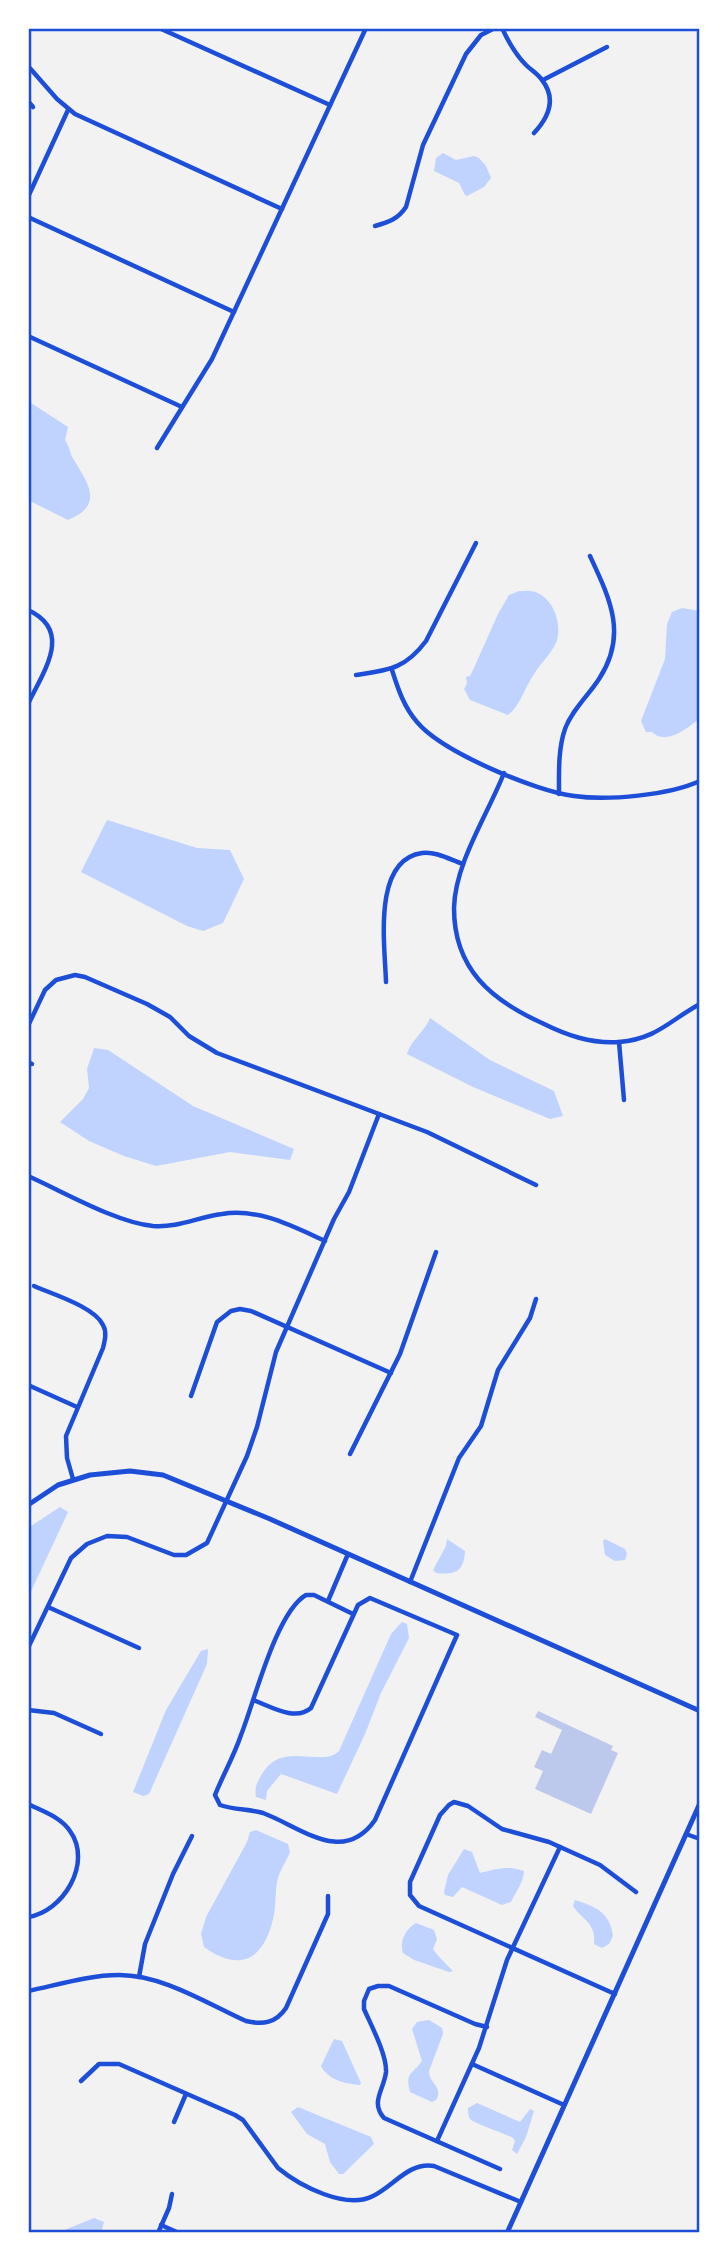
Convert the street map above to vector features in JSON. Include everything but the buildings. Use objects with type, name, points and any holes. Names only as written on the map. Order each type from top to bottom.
[{"type":"street","points":[[159,28],[330,106]]},
{"type":"street","points":[[156,449],[212,359],[366,28]]},
{"type":"street","points":[[374,226],[392,221],[406,206],[423,145],[466,54],[481,36],[495,28]]},
{"type":"street","points":[[502,28],[518,55],[543,80],[550,107],[547,119],[534,133]]},
{"type":"street","points":[[543,80],[607,47]]},
{"type":"street","points":[[28,66],[68,110],[282,209]]},
{"type":"street","points":[[28,101],[33,107]]},
{"type":"street","points":[[28,197],[68,110]]},
{"type":"street","points":[[28,217],[234,312]]},
{"type":"street","points":[[28,336],[182,407]]},
{"type":"street","points":[[356,675],[392,670],[416,654],[426,641],[476,543]]},
{"type":"street","points":[[559,794],[564,732],[575,710],[598,680],[612,650],[615,631],[612,610],[590,556]]},
{"type":"street","points":[[28,610],[47,622],[52,632],[52,652],[28,704]]},
{"type":"street","points":[[392,670],[407,708],[417,723],[433,738],[453,752],[559,794],[578,797],[632,795],[671,791],[700,781]]},
{"type":"street","points":[[504,774],[463,864],[454,908],[462,950],[473,972],[495,998],[517,1012],[578,1038],[620,1042],[661,1030],[700,1004]]},
{"type":"street","points":[[386,982],[384,930],[388,885],[392,873],[399,863],[424,853],[436,854],[463,864]]},
{"type":"street","points":[[28,1026],[45,990],[56,980],[75,975],[85,977],[148,1004],[170,1017],[189,1036],[217,1053],[455,1144],[536,1185]]},
{"type":"street","points":[[620,1042],[624,1100]]},
{"type":"street","points":[[28,1648],[71,1558],[87,1544],[107,1536],[127,1536],[165,1553],[186,1555],[207,1543],[257,1427],[269,1372],[286,1326],[349,1192],[379,1114]]},
{"type":"street","points":[[28,1176],[138,1224],[169,1226],[223,1213],[241,1213],[278,1220],[325,1241]]},
{"type":"street","points":[[350,1454],[391,1373],[436,1252]]},
{"type":"street","points":[[34,1286],[89,1310],[103,1324],[105,1332],[103,1348],[66,1436],[67,1459],[73,1479]]},
{"type":"street","points":[[410,1582],[458,1458],[481,1426],[498,1370],[530,1318],[536,1299]]},
{"type":"street","points":[[191,1396],[213,1330],[223,1315],[240,1309],[251,1311],[391,1373]]},
{"type":"street","points":[[28,1385],[77,1407]]},
{"type":"street","points":[[28,1505],[58,1485],[105,1472],[146,1472],[179,1481],[700,1712]]},
{"type":"street","points":[[328,1601],[348,1554]]},
{"type":"street","points":[[253,1700],[290,1713],[305,1713],[310,1708],[354,1614],[358,1605],[370,1598],[457,1635],[368,1829],[352,1840],[331,1842],[263,1814],[229,1808],[217,1801],[215,1795],[241,1736],[253,1700],[269,1653],[296,1604],[306,1595],[314,1595],[354,1614]]},
{"type":"street","points":[[48,1607],[139,1648]]},
{"type":"street","points":[[28,1710],[54,1713],[101,1734]]},
{"type":"street","points":[[615,1994],[419,1906],[410,1895],[410,1882],[440,1815],[449,1805],[461,1803],[502,1829],[560,1847],[600,1865],[636,1892]]},
{"type":"street","points":[[507,2233],[697,1817],[700,1803]]},
{"type":"street","points":[[28,1804],[61,1822],[72,1833],[76,1847],[75,1872],[66,1893],[57,1904],[43,1913],[28,1917]]},
{"type":"street","points":[[687,1834],[700,1839]]},
{"type":"street","points":[[139,1977],[145,1944],[173,1874],[192,1836]]},
{"type":"street","points":[[437,2141],[488,2027],[501,1977],[513,1948],[560,1847]]},
{"type":"street","points":[[28,1990],[104,1976],[139,1977],[167,1985],[246,2021],[269,2022],[276,2019],[286,2008],[328,1914],[328,1896]]},
{"type":"street","points":[[488,2027],[463,2019],[389,1986],[369,1989],[364,2001],[386,2064],[384,2082],[377,2099],[379,2112],[384,2118],[500,2169]]},
{"type":"street","points":[[472,2063],[564,2105]]},
{"type":"street","points":[[82,2081],[99,2064],[119,2064],[243,2120],[278,2168],[339,2199],[358,2201],[370,2198],[411,2169],[426,2165],[521,2202]]},
{"type":"street","points":[[174,2122],[186,2094]]},
{"type":"street","points":[[158,2233],[172,2194]]},
{"type":"street","points":[[162,2225],[179,2233]]},
{"type":"water","points":[[443,153],[456,160],[474,156],[479,158],[491,178],[484,187],[465,195],[459,183],[434,171],[436,158]]},
{"type":"water","points":[[28,401],[68,427],[65,440],[88,486],[90,501],[86,508],[68,520],[28,500]]},
{"type":"water","points":[[519,591],[535,592],[547,600],[555,613],[558,636],[554,647],[534,674],[516,707],[508,715],[470,700],[464,689],[466,677],[470,676],[498,614],[509,595]]},
{"type":"water","points":[[682,608],[700,611],[700,718],[677,734],[664,737],[646,732],[641,721],[665,659],[667,624],[672,612]]},
{"type":"water","points":[[107,820],[197,848],[230,850],[244,879],[223,923],[203,931],[187,926],[81,872]]},
{"type":"water","points":[[430,1018],[490,1060],[554,1091],[563,1116],[550,1119],[473,1087],[407,1054]]},
{"type":"water","points":[[94,1048],[108,1050],[193,1106],[294,1149],[290,1160],[230,1152],[156,1166],[89,1141],[60,1122],[83,1099],[89,1088],[87,1069]]},
{"type":"water","points":[[60,1507],[68,1512],[28,1598],[28,1528]]},
{"type":"water","points":[[447,1539],[465,1551],[463,1564],[457,1571],[436,1573],[433,1570]]},
{"type":"water","points":[[605,1539],[625,1549],[625,1560],[615,1561],[605,1555]]},
{"type":"water","points":[[402,1622],[407,1624],[409,1638],[381,1693],[337,1794],[281,1774],[267,1791],[266,1800],[256,1797],[258,1781],[272,1762],[292,1756],[332,1756],[339,1751],[391,1634]]},
{"type":"water","points":[[208,1649],[207,1664],[149,1794],[143,1796],[133,1792],[166,1710],[201,1651]]},
{"type":"water","points":[[256,1830],[288,1844],[290,1852],[278,1878],[274,1915],[265,1942],[250,1957],[230,1959],[204,1947],[201,1934],[206,1917],[250,1832]]},
{"type":"water","points":[[464,1849],[472,1852],[480,1873],[507,1868],[524,1871],[511,1902],[502,1905],[462,1887],[453,1897],[445,1895],[448,1875]]},
{"type":"water","points":[[575,1900],[595,1908],[609,1921],[613,1936],[609,1944],[602,1948],[594,1944],[593,1931],[573,1906]]},
{"type":"water","points":[[416,1923],[434,1930],[437,1939],[433,1949],[453,1971],[414,1960],[403,1953],[404,1936]]},
{"type":"water","points":[[429,2020],[442,2028],[443,2034],[429,2071],[438,2092],[436,2100],[432,2102],[410,2092],[408,2081],[422,2061],[412,2029],[417,2022]]},
{"type":"water","points":[[334,2039],[342,2041],[360,2085],[333,2078],[321,2066]]},
{"type":"water","points":[[477,2103],[520,2122],[530,2109],[534,2111],[526,2137],[517,2154],[512,2150],[515,2141],[513,2138],[470,2119],[468,2108]]},
{"type":"water","points":[[298,2107],[371,2137],[374,2144],[343,2174],[339,2174],[330,2162],[325,2144],[307,2134],[291,2112]]},
{"type":"water","points":[[94,2218],[104,2222],[101,2233],[57,2233]]}]
